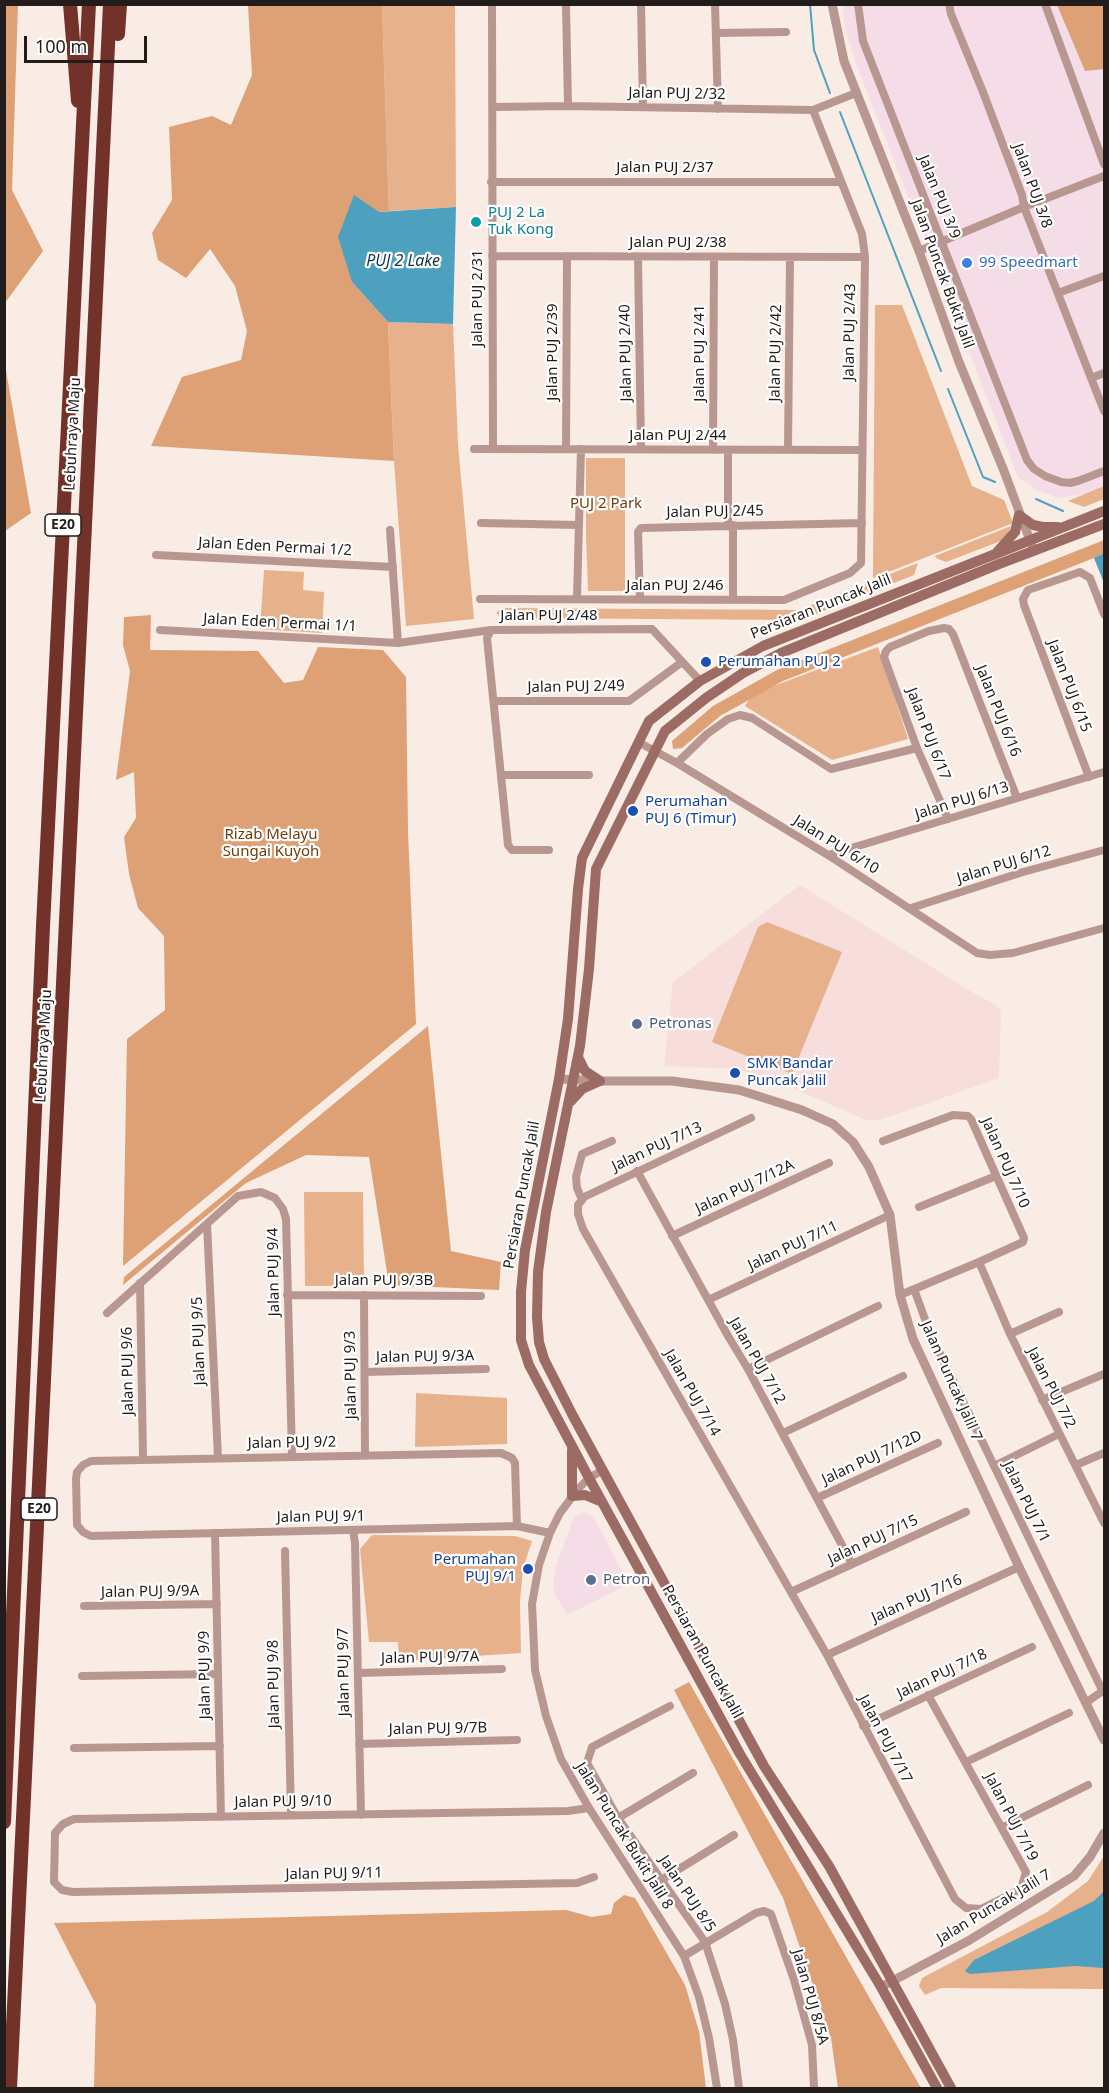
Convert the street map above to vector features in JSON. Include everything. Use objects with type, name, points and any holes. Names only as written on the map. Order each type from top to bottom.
[{"type":"highway","points":[[70,4],[76,94],[83,124]]},
{"type":"highway","name":"Lebuhraya Maju","points":[[4,1822],[43,926],[89,4]]},
{"type":"highway","name":"Lebuhraya Maju","points":[[10,2088],[110,4]]},
{"type":"highway","points":[[102,173],[114,100],[120,4]]},
{"type":"main road","name":"Persiaran Puncak Jalil","points":[[951,2088],[829,1866],[764,1766],[544,1359],[539,1342],[537,1317],[538,1272],[546,1212],[578,1057],[589,969],[596,869],[665,731],[706,698],[743,673],[781,653],[1031,546],[1064,527],[1104,511]]},
{"type":"main road","points":[[995,554],[1015,532],[1019,515],[1033,525],[1064,527]]},
{"type":"main road","name":"Persiaran Puncak Jalil","points":[[937,2088],[881,1987],[741,1754],[589,1478],[524,1353],[519,1317],[525,1250],[559,1079],[572,988],[573,948],[582,858],[649,721],[700,681],[763,646],[995,554],[1031,546],[1104,524]]},
{"type":"main road","points":[[578,1057],[585,1071],[600,1082]]},
{"type":"main road","points":[[569,1103],[582,1089],[600,1082]]},
{"type":"main road","points":[[572,1445],[572,1496],[585,1495],[602,1502]]},
{"type":"street","name":"Jalan PUJ 2/31","points":[[492,4],[493,448]]},
{"type":"street","points":[[641,4],[643,107]]},
{"type":"street","points":[[715,4],[718,109]]},
{"type":"street","name":"Jalan Puncak Bukit Jalil","points":[[832,4],[844,60],[856,93],[919,251],[959,362],[1004,471],[1031,546]]},
{"type":"street","name":"Jalan PUJ 3/9","points":[[858,4],[863,41],[1027,460],[1039,472],[1061,482],[1070,483],[1104,471]]},
{"type":"street","name":"Jalan PUJ 3/8","points":[[949,4],[1022,195],[1024,207],[1104,411]]},
{"type":"street","points":[[1045,4],[1104,164]]},
{"type":"street","points":[[566,5],[568,106]]},
{"type":"street","points":[[716,33],[786,32]]},
{"type":"street","name":"Jalan PUJ 2/32","points":[[494,107],[813,110],[856,93]]},
{"type":"street","name":"Jalan PUJ 2/43","points":[[813,110],[862,234],[865,257],[861,563]]},
{"type":"street","points":[[919,251],[1104,176]]},
{"type":"street","name":"Jalan PUJ 2/37","points":[[491,182],[840,182]]},
{"type":"street","name":"Jalan PUJ 2/38","points":[[492,256],[865,257]]},
{"type":"street","name":"Jalan PUJ 2/39","points":[[566,449],[567,256]]},
{"type":"street","name":"Jalan PUJ 2/40","points":[[638,256],[641,449]]},
{"type":"street","name":"Jalan PUJ 2/41","points":[[713,450],[714,257]]},
{"type":"street","name":"Jalan PUJ 2/42","points":[[788,450],[790,257]]},
{"type":"street","points":[[1058,293],[1104,276]]},
{"type":"street","points":[[1091,378],[1104,373]]},
{"type":"street","name":"Jalan PUJ 2/44","points":[[474,449],[862,450]]},
{"type":"street","name":"Jalan PUJ 2/48","points":[[577,598],[581,449]]},
{"type":"street","points":[[728,450],[733,599]]},
{"type":"street","points":[[481,523],[578,525]]},
{"type":"street","name":"Jalan PUJ 2/45","points":[[640,600],[638,532],[641,528],[862,523]]},
{"type":"street","points":[[390,530],[398,643]]},
{"type":"street","name":"Jalan Eden Permai 1/2","points":[[156,555],[393,567]]},
{"type":"street","name":"Jalan PUJ 2/46","points":[[480,599],[789,599],[850,573],[861,563]]},
{"type":"street","name":"Jalan PUJ 6/15","points":[[1089,777],[1023,604],[1024,594],[1033,588],[1076,572],[1084,573],[1090,578],[1104,614]]},
{"type":"street","name":"Jalan PUJ 6/17","points":[[948,819],[917,748],[884,657],[890,647],[929,631],[944,628],[949,629],[953,634]]},
{"type":"street","name":"Jalan PUJ 2/48","points":[[549,850],[510,849],[508,845],[487,638],[491,630],[651,629],[700,681]]},
{"type":"street","name":"Jalan Eden Permai 1/1","points":[[160,630],[398,643],[491,630]]},
{"type":"street","name":"Jalan PUJ 6/16","points":[[953,634],[1017,798]]},
{"type":"street","name":"Jalan PUJ 2/49","points":[[494,701],[629,701],[682,662]]},
{"type":"street","points":[[677,762],[707,734],[728,719],[740,715],[752,718],[831,769],[917,748]]},
{"type":"street","name":"Jalan PUJ 6/10","points":[[640,743],[677,762],[828,855],[977,953],[990,956],[1020,951],[1104,928]]},
{"type":"street","name":"Jalan PUJ 6/13","points":[[828,855],[1104,772]]},
{"type":"street","points":[[502,775],[589,775]]},
{"type":"street","name":"Jalan PUJ 6/12","points":[[911,908],[1023,872],[1104,850]]},
{"type":"street","name":"Jalan Puncak Jalil 7","points":[[559,1079],[600,1082],[672,1081],[739,1090],[802,1110],[833,1124],[854,1142],[869,1167],[890,1215],[900,1295],[913,1339],[1019,1567],[1104,1740]]},
{"type":"street","name":"Jalan PUJ 7/10","points":[[883,1141],[952,1115],[963,1115],[971,1119],[1024,1238],[1023,1242],[979,1262]]},
{"type":"street","name":"Jalan PUJ 7/13","points":[[580,1203],[584,1197],[751,1118]]},
{"type":"street","name":"Jalan PUJ 7/14","points":[[612,1141],[582,1154],[576,1177],[580,1203],[578,1214],[583,1229],[790,1592]]},
{"type":"street","name":"Jalan PUJ 7/12A","points":[[672,1236],[829,1163]]},
{"type":"street","name":"Jalan PUJ 7/12","points":[[637,1171],[748,1369],[852,1564]]},
{"type":"street","points":[[920,1207],[996,1176]]},
{"type":"street","name":"Jalan PUJ 9/4","points":[[107,1313],[238,1196],[261,1192],[275,1198],[283,1209],[286,1220],[292,1456]]},
{"type":"street","name":"Jalan PUJ 7/11","points":[[708,1300],[890,1215]]},
{"type":"street","name":"Jalan PUJ 9/5","points":[[207,1224],[218,1458]]},
{"type":"street","points":[[900,1295],[979,1262]]},
{"type":"street","name":"Jalan PUJ 7/2","points":[[979,1262],[1010,1334],[1104,1523]]},
{"type":"street","name":"Jalan PUJ 9/6","points":[[140,1283],[143,1459]]},
{"type":"street","name":"Jalan PUJ 7/1","points":[[914,1289],[930,1333],[1104,1691]]},
{"type":"street","name":"Jalan PUJ 9/3","points":[[364,1295],[365,1455]]},
{"type":"street","name":"Jalan PUJ 9/3B","points":[[288,1296],[481,1296]]},
{"type":"street","points":[[748,1369],[878,1306]]},
{"type":"street","points":[[1010,1334],[1059,1312]]},
{"type":"street","name":"Jalan PUJ 9/3A","points":[[365,1372],[486,1369]]},
{"type":"street","points":[[1042,1400],[1104,1374]]},
{"type":"street","points":[[783,1433],[903,1376]]},
{"type":"street","points":[[994,1466],[1059,1434]]},
{"type":"street","name":"Jalan PUJ 7/12D","points":[[817,1498],[938,1443]]},
{"type":"street","name":"Jalan PUJ 9/2","points":[[91,1536],[77,1525],[76,1479],[79,1469],[86,1462],[91,1461],[143,1459],[501,1453],[512,1458],[516,1469],[517,1526]]},
{"type":"street","points":[[1076,1465],[1104,1453]]},
{"type":"street","name":"Jalan Puncak Bukit Jalil 8","points":[[603,1470],[589,1478],[560,1513],[539,1565],[532,1604],[536,1670],[546,1716],[561,1759],[589,1808],[684,1956],[702,2007],[717,2088]]},
{"type":"street","name":"Jalan PUJ 7/15","points":[[790,1592],[966,1512]]},
{"type":"street","name":"Jalan PUJ 9/1","points":[[91,1536],[517,1526],[550,1533]]},
{"type":"street","name":"Jalan PUJ 9/7","points":[[353,1530],[361,1815]]},
{"type":"street","name":"Jalan PUJ 9/9","points":[[215,1533],[221,1817]]},
{"type":"street","name":"Jalan PUJ 9/8","points":[[285,1551],[291,1815]]},
{"type":"street","name":"Jalan PUJ 7/16","points":[[827,1655],[1019,1567]]},
{"type":"street","name":"Jalan PUJ 7/17","points":[[790,1592],[827,1655],[955,1899]]},
{"type":"street","name":"Jalan PUJ 9/9A","points":[[84,1606],[217,1604]]},
{"type":"street","name":"Jalan PUJ 7/18","points":[[863,1726],[1032,1647]]},
{"type":"street","name":"Jalan PUJ 9/7A","points":[[358,1673],[502,1670]]},
{"type":"street","points":[[82,1677],[218,1674]]},
{"type":"street","points":[[1087,1702],[1104,1691]]},
{"type":"street","name":"Jalan PUJ 7/19","points":[[928,1695],[1026,1872],[1021,1889],[981,1909],[966,1908],[955,1899]]},
{"type":"street","name":"Jalan PUJ 8/5","points":[[670,1706],[592,1747],[587,1763],[618,1818],[663,1879],[705,1942],[725,2004],[740,2088]]},
{"type":"street","points":[[966,1762],[1069,1713]]},
{"type":"street","name":"Jalan PUJ 9/7B","points":[[359,1744],[517,1740]]},
{"type":"street","points":[[74,1749],[220,1746]]},
{"type":"street","points":[[618,1818],[693,1773]]},
{"type":"street","points":[[1003,1827],[1088,1785]]},
{"type":"street","name":"Jalan PUJ 9/10","points":[[73,1892],[62,1890],[54,1882],[55,1833],[68,1821],[568,1811],[589,1808]]},
{"type":"street","name":"Jalan Puncak Jalil 7","points":[[881,1987],[968,1941],[1074,1876],[1090,1857],[1104,1833]]},
{"type":"street","points":[[663,1879],[734,1835]]},
{"type":"street","name":"Jalan PUJ 9/11","points":[[73,1892],[577,1883],[594,1877]]},
{"type":"street","name":"Jalan PUJ 8/5A","points":[[705,1942],[760,1911],[771,1914],[794,1980],[812,2045],[814,2088]]},
{"type":"street","points":[[684,1956],[705,1942]]},
{"type":"shaded area","points":[[842,5],[1104,5],[1104,488],[1091,493],[1060,498],[1038,491],[1018,477],[856,64],[846,32]]},
{"type":"shaded area","points":[[800,885],[996,1005],[1001,1012],[999,1078],[872,1121],[786,1085],[737,1069],[664,1066],[673,982]]},
{"type":"shaded area","points":[[584,1512],[594,1518],[629,1584],[567,1615],[553,1591],[555,1568],[574,1517]]},
{"type":"green space","points":[[4,5],[18,5],[12,190],[43,251],[5,303]]},
{"type":"green space","points":[[248,5],[382,5],[389,211],[379,212],[352,282],[388,322],[394,461],[151,446],[182,377],[241,360],[247,331],[235,286],[210,249],[186,278],[158,260],[152,233],[172,200],[169,127],[212,116],[231,125],[252,75]]},
{"type":"green space","points":[[382,5],[455,5],[456,207],[389,211]]},
{"type":"green space","points":[[1057,5],[1104,5],[1104,69],[1085,71]]},
{"type":"green space","points":[[875,305],[902,305],[972,486],[1004,500],[1013,523],[873,578]]},
{"type":"green space","points":[[388,322],[453,324],[458,445],[474,619],[406,626],[394,461]]},
{"type":"green space","points":[[4,359],[31,513],[5,531],[4,531]]},
{"type":"green space","name":"PUJ 2 Park","points":[[586,458],[625,458],[625,591],[588,591]]},
{"type":"green space","points":[[1104,486],[1104,499],[1084,507],[1068,501]]},
{"type":"green space","points":[[1011,526],[1006,539],[946,562],[935,556]]},
{"type":"green space","points":[[1104,540],[1104,553],[1094,558],[783,681],[720,716],[682,748],[673,749],[672,741],[713,706],[777,670]]},
{"type":"green space","points":[[918,563],[914,575],[801,620],[502,618],[496,613],[501,608],[799,610]]},
{"type":"green space","points":[[264,570],[304,572],[303,590],[324,592],[322,633],[260,629]]},
{"type":"green space","name":"Rizab Melayu Sungai Kuyoh","points":[[151,615],[150,650],[258,651],[284,683],[303,680],[318,647],[383,650],[406,677],[408,832],[416,1024],[123,1266],[127,1039],[165,1010],[164,936],[138,908],[129,874],[124,837],[136,818],[134,772],[116,780],[130,671],[123,645],[124,617]]},
{"type":"green space","points":[[878,647],[908,739],[832,760],[745,706],[752,694]]},
{"type":"green space","points":[[767,922],[842,952],[792,1074],[712,1042],[758,927]]},
{"type":"green space","points":[[428,1026],[451,1251],[501,1262],[499,1290],[389,1285],[369,1157],[306,1155],[246,1183],[123,1285],[124,1277]]},
{"type":"green space","points":[[304,1192],[363,1192],[364,1286],[305,1286]]},
{"type":"green space","points":[[416,1393],[507,1398],[507,1444],[415,1447]]},
{"type":"green space","points":[[372,1535],[515,1536],[532,1541],[523,1568],[520,1601],[521,1653],[399,1661],[398,1642],[369,1642],[360,1549]]},
{"type":"green space","points":[[689,1682],[921,2088],[838,2088],[831,2038],[783,1898],[674,1690]]},
{"type":"green space","points":[[1104,1856],[1104,1989],[941,1988],[925,1995],[919,1986],[922,1978],[1047,1912],[1088,1881]]},
{"type":"green space","points":[[624,1895],[635,1898],[685,1985],[699,2031],[706,2088],[94,2088],[96,2005],[54,1923],[566,1910],[592,1917],[611,1914],[614,1903]]},
{"type":"water","name":"PUJ 2 Lake","points":[[354,195],[379,212],[456,207],[453,324],[388,322],[352,282],[338,237]]},
{"type":"water","points":[[1104,553],[1104,583],[1094,558]]},
{"type":"water","points":[[1104,1891],[1104,1968],[1075,1966],[970,1974],[965,1971],[974,1960],[1094,1901]]},
{"type":"waterway","points":[[810,4],[814,50],[830,93]]},
{"type":"waterway","points":[[840,112],[941,371]]},
{"type":"waterway","points":[[948,389],[983,477],[995,482]]},
{"type":"waterway","points":[[1036,499],[1063,511]]},
{"type":"place","name":"PUJ 2 La Tuk Kong","points":[[476,222]]},
{"type":"place","name":"99 Speedmart","points":[[967,263]]},
{"type":"place","name":"Perumahan PUJ 2","points":[[706,662]]},
{"type":"place","name":"Perumahan PUJ 6 (Timur)","points":[[633,811]]},
{"type":"place","name":"Petronas","points":[[637,1024]]},
{"type":"place","name":"SMK Bandar Puncak Jalil","points":[[735,1073]]},
{"type":"place","name":"Perumahan PUJ 9/1","points":[[528,1569]]},
{"type":"place","name":"Petron","points":[[591,1580]]}]
